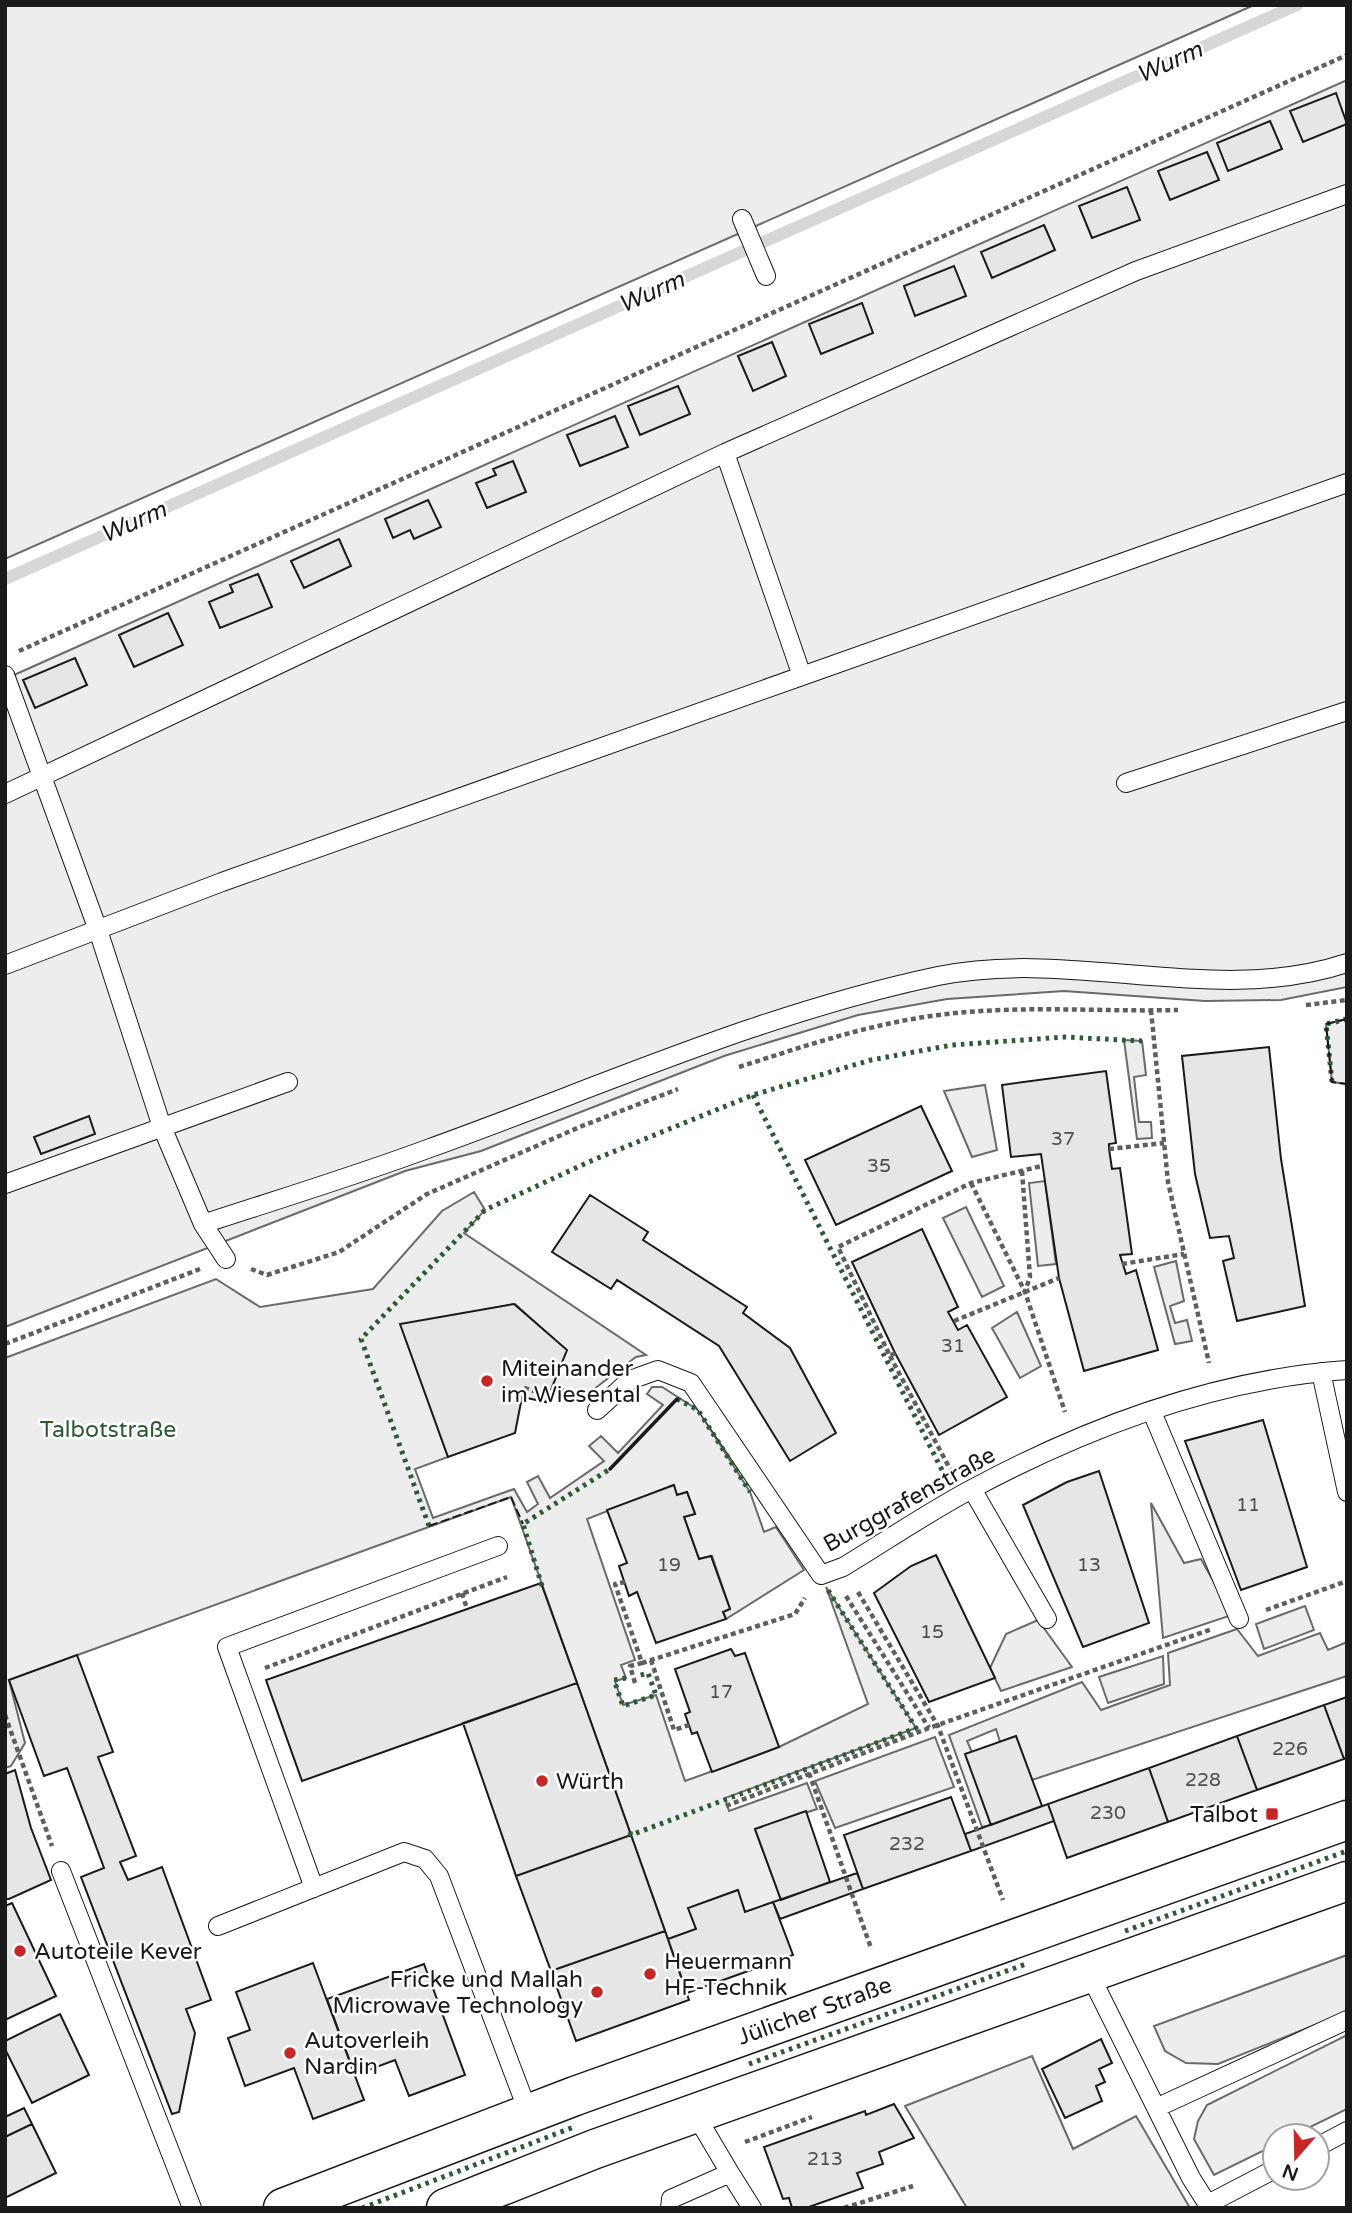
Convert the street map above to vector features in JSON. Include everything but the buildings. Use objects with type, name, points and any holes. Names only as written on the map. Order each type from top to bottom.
[{"type":"main road","name":"Jülicher Straße","points":[[283,2208],[674,2061],[1347,1820]]},
{"type":"main road","points":[[446,2208],[595,2149],[1347,1881]]},
{"type":"main road","points":[[1069,1919],[1089,1973]]},
{"type":"main road","points":[[674,2061],[695,2114]]},
{"type":"lane","points":[[5,794],[725,453],[1136,271],[1347,194]]},
{"type":"lane","points":[[742,219],[766,276]]},
{"type":"lane","points":[[725,453],[802,676]]},
{"type":"lane","points":[[5,965],[222,882],[1347,482]]},
{"type":"lane","points":[[5,675],[98,930],[162,1127],[203,1224],[226,1259]]},
{"type":"lane","points":[[1126,783],[1347,711]]},
{"type":"lane","points":[[203,1224],[429,1149],[726,1035],[815,1007],[941,976],[1023,969],[1080,969],[1214,981],[1281,979],[1347,963]]},
{"type":"lane","points":[[5,1185],[288,1083]]},
{"type":"lane","name":"Burggrafenstraße","points":[[597,1410],[630,1380],[659,1370],[691,1383],[826,1573],[967,1491],[1074,1439],[1215,1392],[1321,1372],[1347,1370]]},
{"type":"lane","points":[[1321,1372],[1347,1492]]},
{"type":"lane","points":[[1152,1412],[1239,1619]]},
{"type":"lane","points":[[967,1491],[1047,1619]]},
{"type":"lane","points":[[314,1888],[227,1647],[498,1546]]},
{"type":"lane","points":[[218,1926],[404,1852],[425,1859],[439,1877],[529,2114]]},
{"type":"lane","points":[[61,1871],[192,2208]]},
{"type":"lane","points":[[1089,1973],[1191,2178],[1209,2206],[1261,2177]]},
{"type":"lane","points":[[1156,2108],[1347,2020]]},
{"type":"lane","points":[[695,2114],[752,2208]]},
{"type":"lane","points":[[1331,2140],[1347,2131]]},
{"type":"lane","points":[[670,2208],[671,2199],[730,2173]]},
{"type":"path","points":[[18,651],[1347,55]]},
{"type":"path","points":[[1304,1005],[1332,1004],[1347,1000]]},
{"type":"path","points":[[730,1069],[858,1030],[947,1014],[1055,1008],[1179,1009]]},
{"type":"path","points":[[1151,1010],[1168,1182],[1215,1392]]},
{"type":"path","points":[[5,1344],[226,1259],[267,1275],[339,1252],[428,1194],[582,1126],[681,1088]]},
{"type":"path","points":[[1109,1149],[1164,1143]]},
{"type":"path","points":[[967,1491],[838,1247],[971,1183],[1042,1166]]},
{"type":"path","points":[[1022,1171],[1030,1277],[1025,1292]]},
{"type":"path","points":[[971,1183],[1025,1292],[1074,1439]]},
{"type":"path","points":[[1122,1264],[1184,1254]]},
{"type":"path","points":[[954,1321],[1059,1278]]},
{"type":"path","points":[[524,1388],[597,1410]]},
{"type":"path","points":[[635,1683],[630,1666],[795,1614],[826,1573],[929,1728]]},
{"type":"path","points":[[238,1679],[507,1577]]},
{"type":"path","points":[[726,1806],[929,1728],[1347,1581]]},
{"type":"path","points":[[625,1582],[615,1584],[642,1663]]},
{"type":"path","points":[[463,1594],[467,1609]]},
{"type":"path","points":[[866,1606],[938,1726],[1003,1900]]},
{"type":"path","points":[[651,1660],[674,1730],[689,1725]]},
{"type":"path","points":[[6,1717],[61,1871]]},
{"type":"path","points":[[809,1773],[871,1948]]},
{"type":"path","points":[[844,2208],[913,2186]]},
{"type":"shaded area","points":[[5,5],[1254,5],[5,559]]},
{"type":"shaded area","points":[[1347,80],[1347,987],[1281,1000],[1205,1001],[1064,991],[947,999],[858,1015],[724,1056],[481,1151],[405,1171],[5,1327],[5,679]]},
{"type":"shaded area","points":[[1347,1019],[1347,1084],[1332,1082],[1326,1024]]},
{"type":"shaded area","points":[[1124,1040],[1142,1041],[1146,1075],[1134,1077],[1139,1122],[1151,1122],[1152,1138],[1137,1139]]},
{"type":"shaded area","points":[[985,1085],[997,1150],[972,1157],[944,1091]]},
{"type":"shaded area","points":[[1045,1181],[1056,1264],[1038,1266],[1029,1183]]},
{"type":"shaded area","points":[[474,1192],[485,1210],[464,1233],[646,1355],[636,1357],[585,1396],[552,1386],[566,1350],[515,1304],[401,1325],[448,1457],[415,1469],[433,1518],[514,1489],[527,1512],[538,1504],[527,1482],[538,1476],[550,1498],[604,1461],[589,1446],[601,1436],[618,1453],[663,1405],[647,1394],[652,1387],[662,1387],[698,1410],[750,1492],[764,1532],[776,1527],[804,1570],[726,1619],[723,1612],[730,1609],[712,1556],[699,1559],[684,1517],[695,1513],[687,1492],[677,1495],[673,1485],[587,1519],[635,1660],[621,1665],[626,1678],[615,1681],[623,1705],[656,1695],[685,1781],[779,1747],[868,1704],[826,1587],[916,1728],[725,1798],[729,1811],[807,1783],[817,1809],[755,1829],[781,1900],[745,1912],[737,1890],[689,1908],[696,1929],[668,1939],[511,1497],[9,1680],[25,1743],[11,1766],[5,1768],[5,1358],[216,1279],[260,1307],[373,1289],[442,1211]]},
{"type":"shaded area","points":[[966,1207],[1004,1286],[982,1297],[943,1218]]},
{"type":"shaded area","points":[[1176,1261],[1184,1301],[1170,1306],[1175,1323],[1187,1320],[1192,1341],[1175,1344],[1154,1267]]},
{"type":"shaded area","points":[[1017,1312],[1041,1366],[1020,1378],[992,1328]]},
{"type":"shaded area","points":[[1151,1503],[1184,1563],[1201,1559],[1232,1615],[1163,1638]]},
{"type":"shaded area","points":[[1305,1606],[1314,1630],[1264,1649],[1256,1624]]},
{"type":"shaded area","points":[[1038,1620],[1072,1667],[1001,1691],[990,1668],[1006,1634]]},
{"type":"shaded area","points":[[1237,1629],[1258,1656],[1320,1633],[1328,1650],[1347,1642],[1347,1676],[1032,1780],[1016,1736],[1000,1742],[996,1729],[967,1741],[972,1752],[966,1754],[991,1825],[982,1827],[949,1735],[1082,1682],[1101,1710],[1170,1685],[1168,1653]]},
{"type":"shaded area","points":[[1163,1656],[1164,1684],[1108,1703],[1099,1677]]},
{"type":"shaded area","points":[[935,1737],[954,1787],[835,1828],[815,1781]]},
{"type":"shaded area","points":[[1347,1955],[1347,2012],[1218,2064],[1186,2063],[1165,2051],[1154,2026]]},
{"type":"shaded area","points":[[1347,2035],[1347,2109],[1321,2122],[1261,2122],[1261,2152],[1214,2175],[1194,2139],[1198,2121],[1207,2105]]},
{"type":"shaded area","points":[[1032,2056],[1073,2149],[1136,2116],[1190,2208],[967,2208],[905,2106]]},
{"type":"waterway","name":"Wurm","points":[[5,579],[1297,5]]},
{"type":"hedge","points":[[1332,1082],[1326,1024],[1347,1019]]},
{"type":"hedge","points":[[429,1526],[361,1339],[485,1210],[593,1160],[753,1095],[871,1060],[952,1045],[1065,1037],[1142,1041]]},
{"type":"hedge","points":[[753,1095],[950,1486]]},
{"type":"hedge","points":[[677,1399],[698,1410],[750,1492]]},
{"type":"hedge","points":[[542,1586],[523,1524],[610,1469]]},
{"type":"hedge","points":[[630,1832],[631,1835],[916,1728],[826,1587]]},
{"type":"hedge","points":[[626,1678],[614,1680],[623,1706],[656,1695],[648,1673],[638,1676]]},
{"type":"hedge","points":[[1125,1931],[1347,1851]]},
{"type":"hedge","points":[[749,2064],[1026,1964]]},
{"type":"hedge","points":[[362,2208],[574,2127]]},
{"type":"fence","points":[[1347,1019],[1326,1024],[1332,1082],[1347,1084]]},
{"type":"fence","points":[[429,1526],[511,1497],[523,1524]]},
{"type":"wall","points":[[610,1469],[677,1399]]},
{"type":"place","name":"Miteinander im Wiesental","points":[[487,1381]]},
{"type":"place","name":"Würth","points":[[542,1781]]},
{"type":"place","name":"Talbot","points":[[1272,1814]]},
{"type":"place","name":"Autoteile Kever","points":[[20,1951]]},
{"type":"place","name":"Heuermann HF-Technik","points":[[650,1974]]},
{"type":"place","name":"Fricke und Mallah Microwave Technology","points":[[597,1992]]},
{"type":"place","name":"Autoverleih Nardin","points":[[290,2053]]},
{"type":"park label","name":"Talbotstraße","points":[[108,1429]]}]
